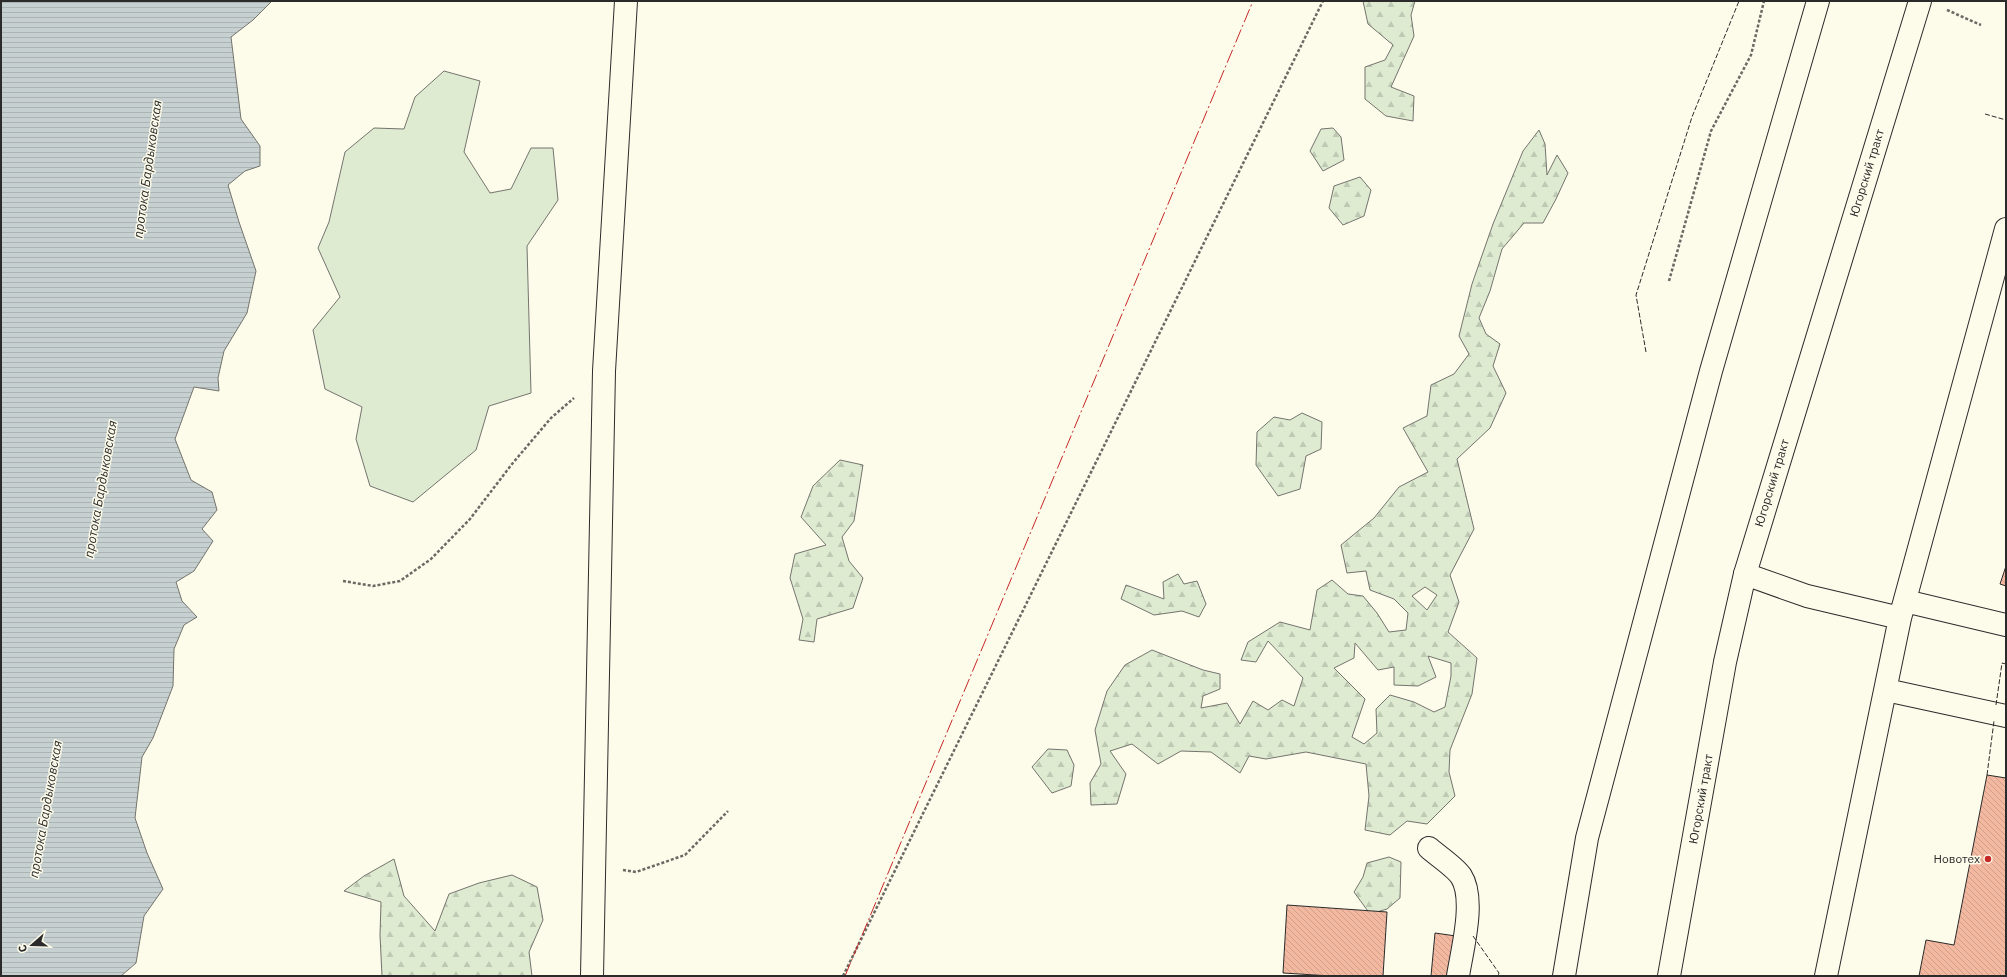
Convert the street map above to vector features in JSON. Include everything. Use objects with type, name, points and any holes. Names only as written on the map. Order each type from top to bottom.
[{"type":"main road","points":[[592,976],[604,371],[626,1]]},
{"type":"main road","points":[[1564,976],[1589,831],[1711,371],[1818,1]]},
{"type":"main road","name":"Югорский тракт","points":[[1669,976],[1726,662],[1745,574],[1920,1]]},
{"type":"main road","points":[[1826,976],[1903,609],[2006,229]]},
{"type":"main road","points":[[1745,574],[1807,596],[2006,625]]},
{"type":"main road","points":[[1886,690],[2006,716]]},
{"type":"main road","points":[[1429,848],[1461,876],[1466,889],[1468,909],[1458,976]]},
{"type":"path","points":[[843,976],[1323,1]]},
{"type":"path","points":[[1669,281],[1711,130],[1751,55],[1764,1]]},
{"type":"path","points":[[1946,10],[1981,25]]},
{"type":"path","points":[[344,581],[373,586],[400,581],[430,560],[470,519],[512,464],[551,418],[604,371]]},
{"type":"path","points":[[594,864],[636,872],[685,855],[728,811]]},
{"type":"green space","points":[[1363,1],[1415,1],[1411,15],[1414,36],[1391,87],[1414,96],[1413,121],[1386,116],[1365,99],[1365,67],[1385,60],[1393,45],[1368,24]]},
{"type":"green space","points":[[444,71],[480,81],[464,152],[490,193],[511,189],[531,148],[553,148],[558,200],[527,246],[531,393],[489,406],[476,450],[413,502],[370,486],[356,439],[362,407],[325,389],[313,330],[340,297],[318,248],[329,222],[345,152],[374,128],[404,129],[415,97]]},
{"type":"green space","points":[[1333,128],[1341,137],[1344,160],[1323,171],[1310,151],[1321,129]]},
{"type":"green space","points":[[1539,130],[1545,144],[1547,175],[1557,155],[1568,173],[1543,223],[1524,223],[1502,249],[1490,291],[1479,318],[1486,334],[1500,344],[1493,366],[1506,393],[1490,428],[1457,459],[1474,529],[1450,575],[1459,602],[1448,632],[1477,658],[1472,694],[1450,750],[1449,772],[1455,796],[1427,824],[1407,821],[1390,835],[1365,830],[1369,796],[1366,764],[1306,752],[1266,759],[1249,756],[1240,773],[1211,752],[1181,751],[1158,764],[1132,744],[1110,751],[1126,774],[1117,804],[1091,805],[1090,783],[1101,764],[1095,730],[1107,691],[1125,665],[1152,650],[1203,670],[1220,674],[1220,689],[1203,696],[1201,708],[1227,703],[1240,724],[1253,701],[1268,710],[1282,700],[1294,706],[1303,678],[1268,641],[1256,662],[1241,660],[1248,642],[1280,622],[1310,630],[1317,590],[1332,580],[1348,594],[1363,596],[1377,613],[1389,632],[1406,630],[1408,613],[1394,599],[1370,590],[1366,571],[1347,573],[1341,545],[1374,518],[1399,487],[1428,472],[1403,428],[1427,416],[1431,385],[1454,374],[1469,354],[1459,336],[1472,284],[1493,224],[1523,151]],"holes":[[[1425,587],[1437,595],[1427,610],[1412,596]],[[1355,643],[1378,670],[1394,667],[1394,685],[1418,686],[1436,677],[1428,656],[1451,663],[1451,676],[1445,707],[1434,712],[1414,702],[1390,695],[1376,709],[1377,733],[1364,744],[1352,737],[1365,699],[1334,668],[1354,658]]]},
{"type":"green space","points":[[1360,177],[1371,190],[1364,216],[1343,225],[1329,208],[1334,186]]},
{"type":"green space","points":[[1302,413],[1322,422],[1321,449],[1306,456],[1300,489],[1278,496],[1256,465],[1257,432],[1274,417],[1290,420]]},
{"type":"green space","points":[[840,460],[863,465],[854,521],[842,537],[849,561],[863,578],[853,608],[817,619],[814,642],[799,640],[803,619],[790,578],[795,554],[826,545],[801,517],[813,486]]},
{"type":"green space","points":[[1178,574],[1184,584],[1197,581],[1206,604],[1199,617],[1182,611],[1154,615],[1121,599],[1126,585],[1164,599],[1163,582]]},
{"type":"green space","points":[[1048,749],[1067,750],[1074,765],[1071,786],[1052,793],[1032,767]]},
{"type":"green space","points":[[1389,857],[1401,862],[1400,898],[1387,909],[1370,914],[1354,892],[1363,877],[1367,863]]},
{"type":"green space","points":[[394,859],[404,896],[435,931],[449,894],[479,883],[512,875],[537,887],[543,920],[529,952],[532,976],[382,976],[380,935],[381,902],[344,891],[364,876]]},
{"type":"water","name":"протока Бардыковская","points":[[1,1],[272,1],[253,20],[231,37],[241,119],[260,146],[260,166],[245,171],[228,185],[256,271],[247,313],[224,351],[218,378],[219,391],[194,387],[175,439],[191,480],[212,492],[217,510],[202,529],[213,541],[194,571],[176,582],[182,601],[197,617],[184,625],[174,649],[173,686],[153,738],[142,757],[135,818],[147,853],[163,889],[144,916],[136,963],[121,976],[1,976]]},
{"type":"building","points":[[2006,566],[2006,586],[2000,584]]},
{"type":"building","name":"Новотех","points":[[1987,775],[2006,778],[2006,976],[1919,976],[1926,940],[1954,945]]},
{"type":"building","points":[[1287,905],[1387,912],[1383,976],[1331,976],[1283,973]]},
{"type":"building","points":[[1435,933],[1456,936],[1452,976],[1431,976]]},
{"type":"fence","points":[[1646,352],[1636,295],[1692,117],[1739,1]]},
{"type":"fence","points":[[1985,114],[2006,120]]},
{"type":"fence","points":[[1996,705],[2002,663],[2006,664]]},
{"type":"fence","points":[[1987,775],[1994,721]]},
{"type":"fence","points":[[1473,936],[1499,973],[1498,976]]},
{"type":"power","points":[[845,976],[1253,1]]},
{"type":"place","name":"Новотех","points":[[1988,859]]}]
